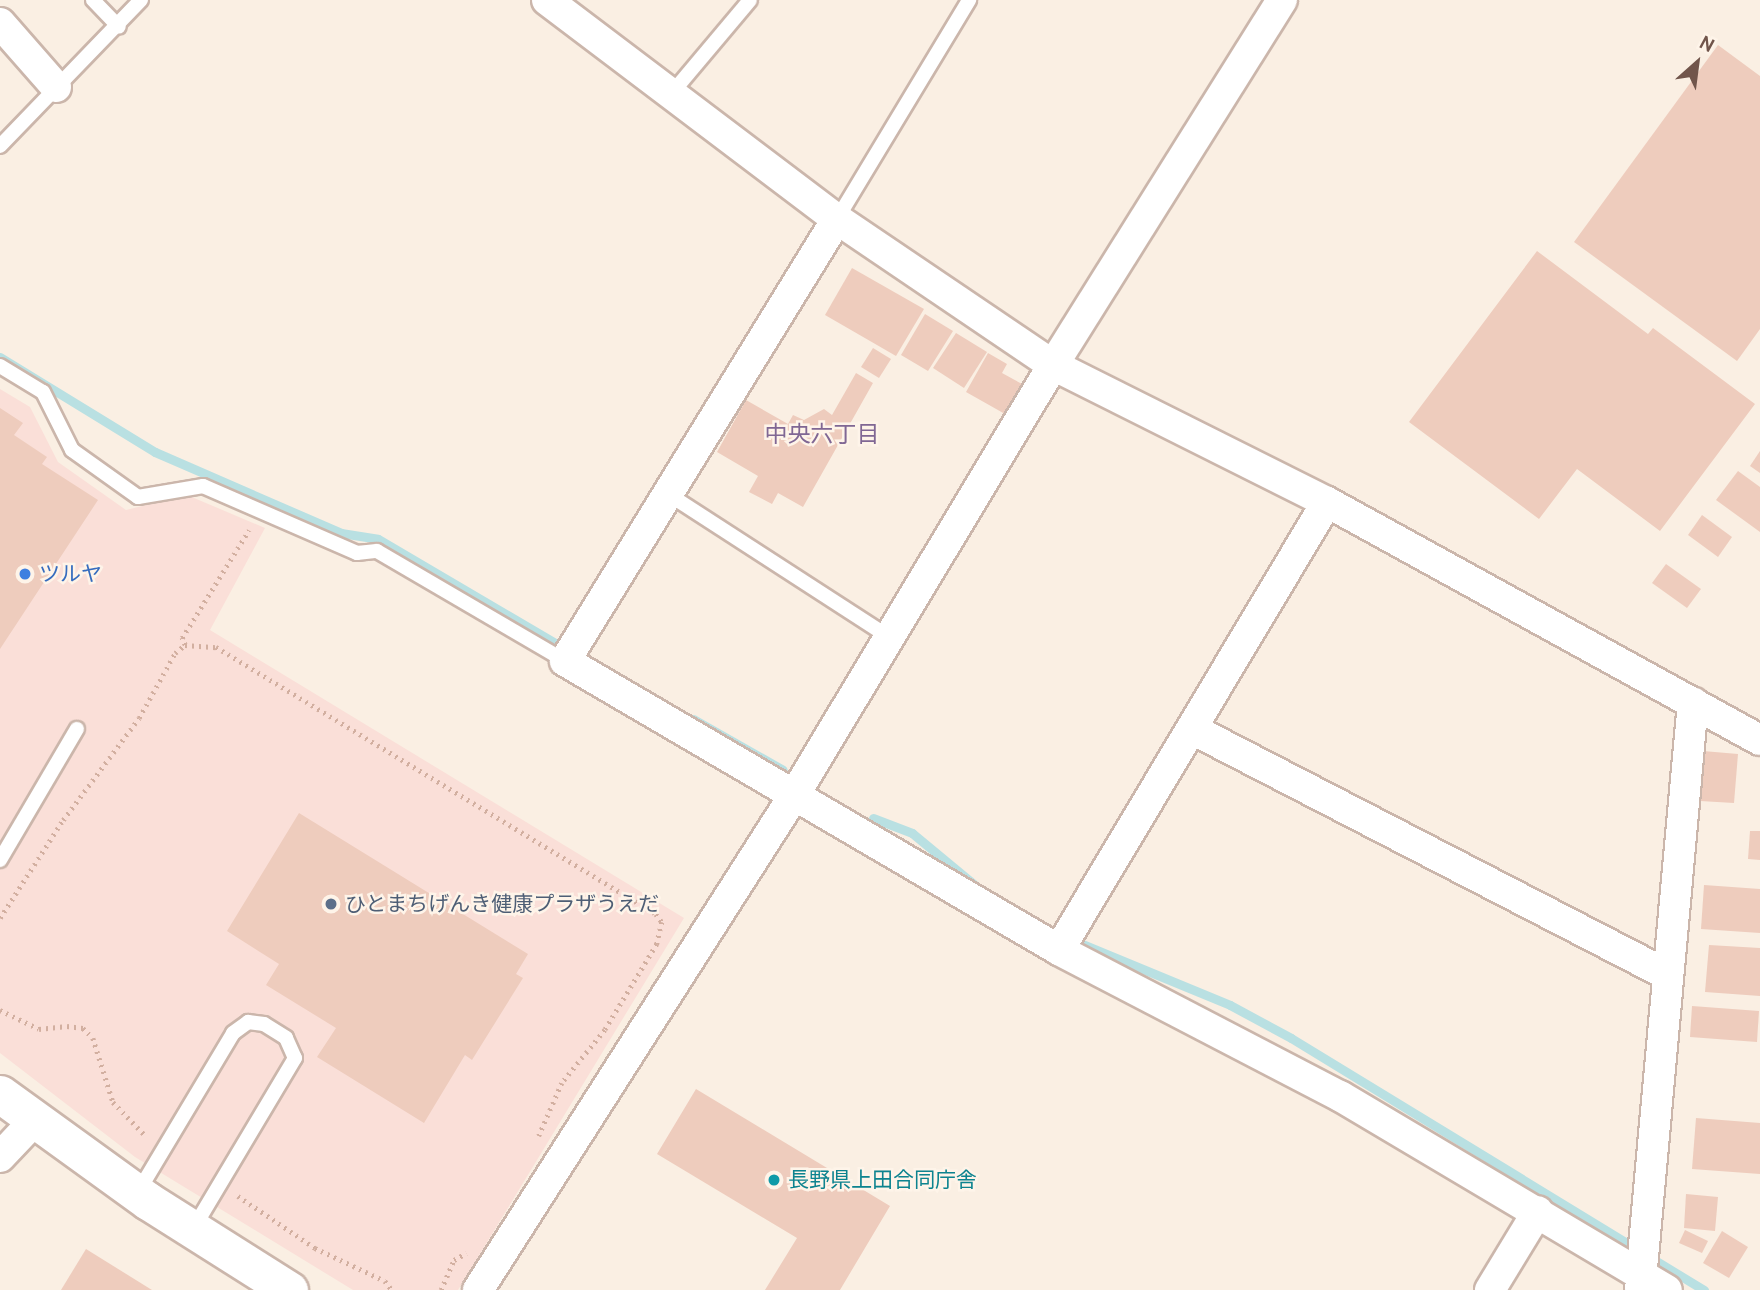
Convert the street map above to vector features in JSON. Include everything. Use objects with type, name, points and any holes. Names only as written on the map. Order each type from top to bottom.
[{"type":"street","points":[[547,0],[838,219],[1053,365],[1327,502],[1760,740]]},
{"type":"street","points":[[478,1290],[796,794],[892,639],[1053,365],[1282,0]]},
{"type":"street","points":[[0,23],[57,87]]},
{"type":"street","points":[[838,219],[565,661],[1059,950],[1340,1097],[1538,1211],[1641,1282],[1667,1290]]},
{"type":"street","points":[[1059,950],[1327,502]]},
{"type":"street","points":[[1641,1282],[1693,702]]},
{"type":"street","points":[[1192,729],[1667,974]]},
{"type":"street","points":[[0,1094],[137,1193],[289,1290]]},
{"type":"street","points":[[0,1157],[34,1121]]},
{"type":"street","points":[[1490,1290],[1538,1211]]},
{"type":"lane","points":[[93,0],[119,27]]},
{"type":"lane","points":[[0,146],[119,27],[141,0]]},
{"type":"lane","points":[[672,93],[750,0]]},
{"type":"lane","points":[[838,219],[969,0]]},
{"type":"lane","points":[[0,366],[43,392],[72,450],[138,497],[203,486],[357,553],[377,551],[565,661]]},
{"type":"lane","points":[[668,494],[892,639]]},
{"type":"lane","points":[[0,860],[77,729]]},
{"type":"lane","points":[[137,1193],[233,1033],[248,1023],[264,1024],[286,1038],[295,1058],[193,1230]]},
{"type":"path","points":[[185,645],[182,638],[260,512]]},
{"type":"path","points":[[0,919],[63,820],[139,718],[164,668],[185,645]]},
{"type":"path","points":[[185,645],[216,647],[656,914],[662,922],[657,944],[604,1030],[562,1083],[537,1139]]},
{"type":"path","points":[[0,1010],[39,1029],[83,1028],[98,1045],[113,1102],[138,1131],[164,1147]]},
{"type":"path","points":[[220,1185],[315,1248],[384,1281],[392,1290]]},
{"type":"path","points":[[441,1290],[454,1259],[474,1245]]},
{"type":"shaded area","name":"ひとまちげんき健康プラザうえだ","points":[[0,389],[30,407],[58,462],[126,510],[187,495],[265,528],[210,630],[684,918],[458,1290],[353,1290],[135,1157],[0,1053]]},
{"type":"building","points":[[1718,45],[1760,76],[1760,329],[1737,361],[1574,242]]},
{"type":"building","points":[[1537,251],[1648,334],[1653,328],[1755,404],[1660,531],[1577,469],[1539,519],[1409,422]]},
{"type":"building","points":[[852,268],[924,309],[896,356],[825,315]]},
{"type":"building","points":[[925,314],[953,331],[928,371],[901,355]]},
{"type":"building","points":[[956,333],[987,352],[964,388],[933,368]]},
{"type":"building","points":[[873,348],[891,359],[879,378],[861,367]]},
{"type":"building","points":[[988,353],[1007,364],[1002,373],[1022,384],[1005,414],[966,392]]},
{"type":"building","points":[[856,373],[873,383],[803,507],[778,493],[772,504],[749,492],[758,476],[717,452],[746,400],[788,424],[793,415],[804,420],[824,409],[832,415]]},
{"type":"building","name":"ツルヤ","points":[[0,408],[23,423],[14,435],[47,457],[42,464],[98,500],[0,649]]},
{"type":"building","points":[[1760,451],[1760,473],[1750,466]]},
{"type":"building","points":[[1738,471],[1760,487],[1760,532],[1716,500]]},
{"type":"building","points":[[1702,515],[1732,537],[1718,557],[1688,535]]},
{"type":"building","points":[[1666,564],[1701,589],[1687,608],[1652,583]]},
{"type":"building","points":[[1703,751],[1738,754],[1734,803],[1700,801]]},
{"type":"building","points":[[299,813],[528,954],[516,974],[523,978],[472,1060],[465,1055],[424,1123],[317,1057],[336,1028],[266,985],[279,964],[227,931]]},
{"type":"building","points":[[1750,831],[1760,831],[1760,860],[1748,859]]},
{"type":"building","points":[[1704,885],[1760,889],[1760,933],[1701,929]]},
{"type":"building","points":[[1709,945],[1760,948],[1760,996],[1705,992]]},
{"type":"building","points":[[1692,1006],[1759,1011],[1757,1042],[1690,1037]]},
{"type":"building","name":"長野県上田合同庁舎","points":[[696,1089],[890,1206],[840,1290],[765,1290],[797,1238],[657,1154]]},
{"type":"building","points":[[1696,1118],[1760,1123],[1760,1174],[1692,1169]]},
{"type":"building","points":[[1686,1194],[1718,1197],[1715,1231],[1684,1228]]},
{"type":"building","points":[[1685,1230],[1708,1241],[1702,1253],[1679,1243]]},
{"type":"building","points":[[1722,1231],[1748,1247],[1729,1278],[1703,1263]]},
{"type":"building","points":[[86,1249],[152,1290],[61,1290]]},
{"type":"waterway","points":[[0,357],[155,452],[341,533],[378,539],[567,650]]},
{"type":"waterway","points":[[693,719],[783,770]]},
{"type":"waterway","points":[[873,818],[912,833],[976,886]]},
{"type":"waterway","points":[[1070,939],[1230,1005],[1291,1038],[1704,1290]]},
{"type":"place","name":"ツルヤ","points":[[25,574]]},
{"type":"place","name":"ひとまちげんき健康プラザうえだ","points":[[331,904]]},
{"type":"place","name":"長野県上田合同庁舎","points":[[774,1180]]},
{"type":"district","name":"中央六丁目","points":[[822,434]]}]
